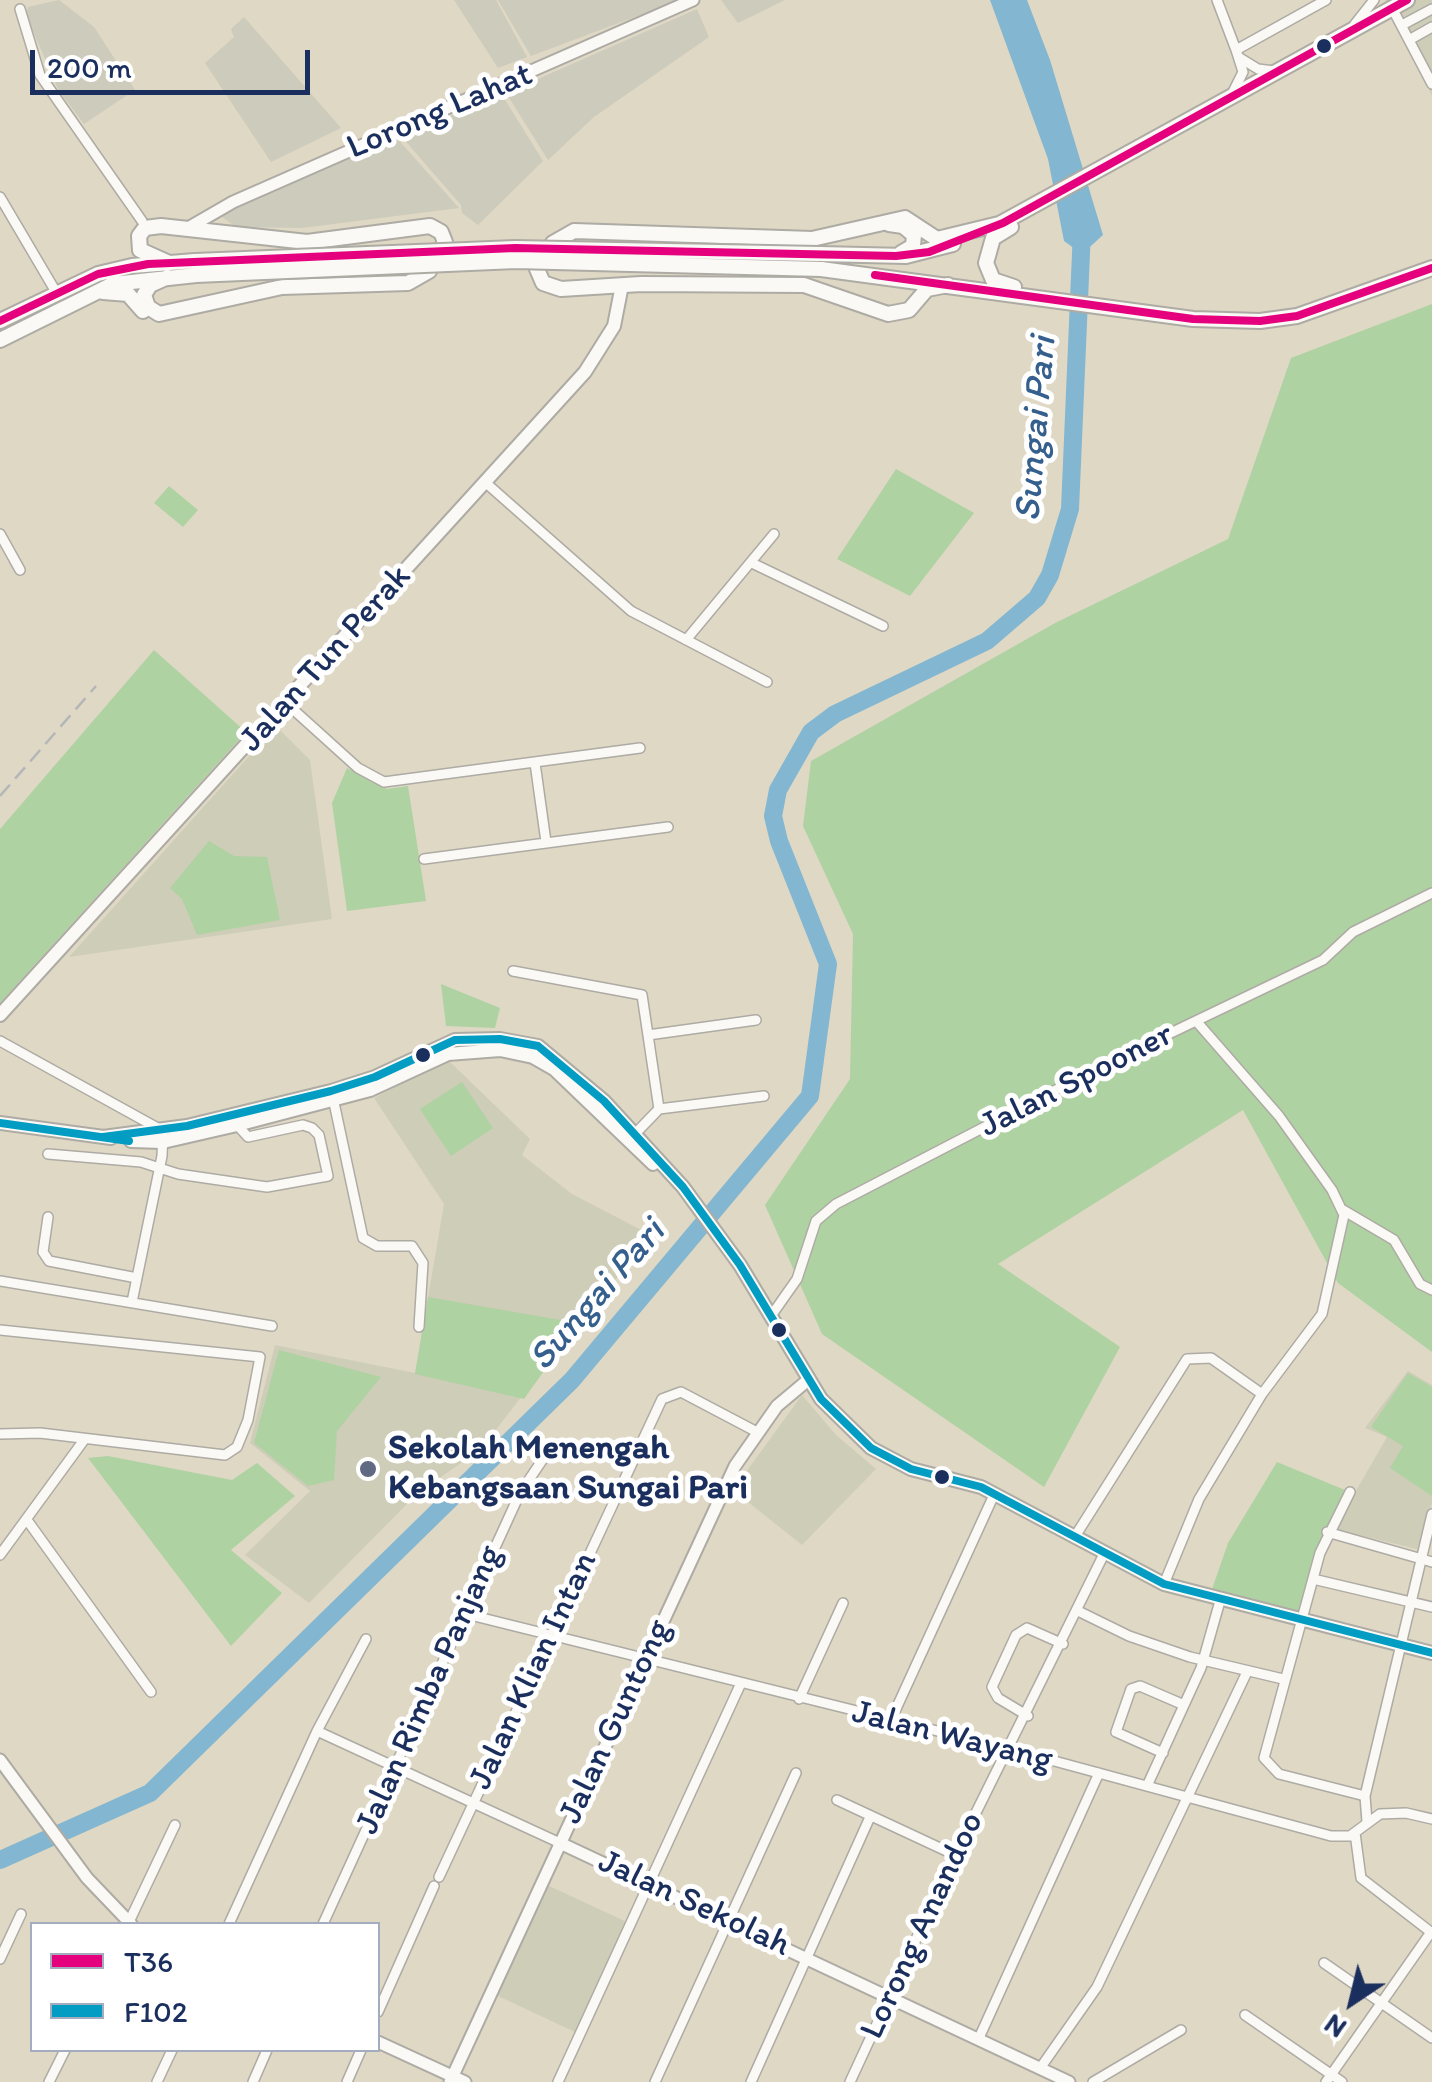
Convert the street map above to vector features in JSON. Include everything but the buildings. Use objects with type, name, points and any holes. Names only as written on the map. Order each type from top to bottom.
[{"type":"main road","points":[[76,283],[114,270],[514,248],[820,262],[929,252],[1002,223],[1400,4]]},
{"type":"main road","points":[[1050,196],[993,238],[987,252],[988,273],[1002,284],[1082,302]]},
{"type":"main road","points":[[211,214],[210,228],[218,234]]},
{"type":"main road","points":[[948,285],[922,292],[909,310],[898,315],[804,284],[554,288],[539,279],[538,264],[554,243],[574,231],[786,240],[910,218],[937,240],[1002,223]]},
{"type":"main road","points":[[0,321],[125,256],[142,220],[162,219],[188,228]]},
{"type":"main road","points":[[882,224],[903,226],[914,235],[913,246],[896,256]]},
{"type":"main road","points":[[155,225],[306,242],[430,226],[444,237],[434,265],[408,283],[282,288],[159,314],[148,307],[144,295],[168,270],[144,254],[139,236],[155,225]]},
{"type":"main road","points":[[820,262],[900,278],[1219,322],[1260,322],[1297,316],[1432,268]]},
{"type":"main road","points":[[0,340],[93,292],[168,270]]},
{"type":"main road","points":[[898,315],[910,295],[900,278]]},
{"type":"main road","name":"Jalan Tun Perak","points":[[0,1015],[596,359],[614,326],[622,285]]},
{"type":"main road","points":[[93,292],[128,294],[146,315],[158,320],[226,299]]},
{"type":"main road","points":[[4,1125],[103,1137],[163,1136],[237,1125],[300,1109],[459,1051],[523,1053],[554,1069],[633,1136],[681,1190],[771,1316],[804,1383]]},
{"type":"main road","points":[[163,1136],[332,1096]]},
{"type":"main road","points":[[737,1266],[804,1383],[850,1439],[880,1462],[994,1497],[1164,1584],[1432,1653]]},
{"type":"street","name":"Lorong Lahat","points":[[188,228],[211,214],[693,0]]},
{"type":"street","points":[[1217,0],[1238,54],[1242,76],[1230,96]]},
{"type":"street","points":[[1238,54],[1326,0]]},
{"type":"street","points":[[1346,33],[1374,0]]},
{"type":"street","points":[[1400,4],[1402,25],[1432,84]]},
{"type":"street","points":[[20,8],[40,75],[142,220]]},
{"type":"street","points":[[1402,25],[1432,9]]},
{"type":"street","points":[[1409,40],[1432,27]]},
{"type":"street","points":[[1238,54],[1258,69],[1277,71]]},
{"type":"street","points":[[0,197],[56,292]]},
{"type":"street","points":[[486,483],[622,604],[767,682]]},
{"type":"street","points":[[0,534],[20,570]]},
{"type":"street","points":[[686,640],[754,564],[774,534]]},
{"type":"street","points":[[754,564],[883,626]]},
{"type":"street","points":[[286,704],[358,768],[384,782],[640,748]]},
{"type":"street","points":[[535,763],[546,842]]},
{"type":"street","points":[[424,858],[668,827]]},
{"type":"street","name":"Jalan Spooner","points":[[771,1316],[798,1279],[810,1232],[824,1212],[1104,1065],[1323,960],[1354,932],[1432,892]]},
{"type":"street","points":[[513,971],[642,996],[659,1109]]},
{"type":"street","points":[[648,1035],[756,1020]]},
{"type":"street","points":[[1197,1022],[1279,1116],[1343,1210],[1394,1240],[1420,1284],[1432,1290]]},
{"type":"street","points":[[0,1042],[163,1136],[132,1302]]},
{"type":"street","points":[[332,1096],[363,1238],[378,1246],[412,1246],[423,1263],[418,1328]]},
{"type":"street","points":[[633,1136],[659,1109],[764,1096]]},
{"type":"street","points":[[300,1109],[303,1125]]},
{"type":"street","points":[[48,1154],[141,1162],[267,1187],[328,1176],[319,1135],[303,1125],[248,1136],[237,1125]]},
{"type":"street","points":[[1164,1584],[1188,1519],[1262,1394],[1322,1314],[1343,1210]]},
{"type":"street","points":[[48,1218],[43,1252],[49,1261],[137,1278]]},
{"type":"street","points":[[0,1281],[272,1326]]},
{"type":"street","points":[[0,1330],[260,1358],[254,1401],[240,1442],[231,1452],[219,1456],[25,1432],[0,1434]]},
{"type":"street","points":[[1074,1538],[1187,1359],[1211,1358],[1262,1394]]},
{"type":"street","name":"Jalan Guntong","points":[[456,2080],[560,1843],[736,1466],[757,1432],[804,1383]]},
{"type":"street","name":"Jalan Klian Intan","points":[[380,2008],[662,1399],[682,1392],[757,1432]]},
{"type":"street","points":[[0,1556],[84,1440]]},
{"type":"street","name":"Jalan Rimba Panjang","points":[[324,1922],[520,1494],[542,1459]]},
{"type":"street","points":[[1350,1492],[1328,1532],[1299,1621],[1265,1751],[1266,1765],[1279,1774],[1365,1796]]},
{"type":"street","points":[[890,1722],[994,1497]]},
{"type":"street","points":[[1368,1822],[1365,1796],[1400,1645],[1427,1560],[1432,1514]]},
{"type":"street","points":[[27,1520],[151,1692]]},
{"type":"street","points":[[1328,1532],[1427,1560]]},
{"type":"street","name":"Lorong Anandoo","points":[[850,2082],[955,1855],[1028,1716],[1104,1556]]},
{"type":"street","points":[[1314,1578],[1432,1607]]},
{"type":"street","points":[[1147,1786],[1203,1662],[1220,1600]]},
{"type":"street","points":[[799,1699],[843,1603]]},
{"type":"street","points":[[1078,1611],[1129,1636],[1203,1662],[1283,1679]]},
{"type":"street","name":"Jalan Wayang","points":[[466,1614],[1010,1749],[1331,1836],[1355,1834]]},
{"type":"street","points":[[1028,1716],[998,1698],[992,1687],[1016,1635],[1027,1628],[1063,1644]]},
{"type":"street","points":[[229,1922],[317,1731],[366,1639]]},
{"type":"street","points":[[1041,2067],[1097,1987],[1247,1672]]},
{"type":"street","points":[[558,2082],[741,1683]]},
{"type":"street","points":[[1162,1753],[1116,1732],[1131,1689],[1140,1686],[1184,1705]]},
{"type":"street","name":"Jalan Sekolah","points":[[317,1731],[891,1995],[1069,2082]]},
{"type":"street","points":[[0,1760],[87,1878],[127,1922]]},
{"type":"street","points":[[656,2082],[796,1772]]},
{"type":"street","points":[[979,2038],[1099,1773]]},
{"type":"street","points":[[837,1800],[955,1855]]},
{"type":"street","points":[[1329,2078],[1431,1933],[1361,1878],[1355,1834],[1368,1822],[1390,1813],[1432,1819]]},
{"type":"street","points":[[750,2082],[870,1816]]},
{"type":"street","points":[[130,1922],[175,1824]]},
{"type":"street","points":[[0,1959],[21,1914]]},
{"type":"street","points":[[1324,1963],[1432,2038]]},
{"type":"street","points":[[1246,2015],[1329,2078],[1342,2082]]},
{"type":"street","points":[[1093,2082],[1181,2030]]},
{"type":"street","points":[[380,2043],[456,2080]]},
{"type":"street","points":[[49,2082],[64,2052]]},
{"type":"street","points":[[157,2082],[171,2052]]},
{"type":"street","points":[[253,2082],[266,2052]]},
{"type":"street","points":[[346,2082],[360,2052]]},
{"type":"shaded area","points":[[59,0],[94,27],[135,90],[84,124],[59,91],[26,15],[28,7]]},
{"type":"shaded area","points":[[454,0],[496,0],[527,57],[498,68]]},
{"type":"shaded area","points":[[498,0],[680,0],[531,56]]},
{"type":"shaded area","points":[[721,0],[785,0],[738,23]]},
{"type":"shaded area","points":[[1385,0],[1432,0],[1432,96]]},
{"type":"shaded area","points":[[697,9],[709,37],[594,117],[548,160],[506,93]]},
{"type":"shaded area","points":[[244,17],[341,128],[271,162],[205,63],[234,37],[231,29]]},
{"type":"shaded area","points":[[502,95],[543,161],[478,225],[462,213],[461,205],[401,136]]},
{"type":"shaded area","points":[[395,136],[459,208],[302,228],[236,227],[218,214]]},
{"type":"shaded area","points":[[276,726],[310,760],[332,919],[69,957]]},
{"type":"shaded area","points":[[448,1060],[530,1139],[522,1155],[572,1194],[653,1236],[578,1323],[482,1448],[417,1494],[309,1603],[245,1555],[310,1491],[250,1443],[275,1345],[415,1373],[444,1204],[374,1098]]},
{"type":"shaded area","points":[[1408,1371],[1432,1385],[1432,1503],[1417,1549],[1334,1529],[1387,1437],[1365,1428]]},
{"type":"shaded area","points":[[802,1395],[836,1435],[876,1469],[802,1545],[733,1490]]},
{"type":"shaded area","points":[[545,1884],[629,1923],[577,2033],[496,1995]]},
{"type":"green space","points":[[1432,304],[1432,1352],[1338,1283],[1243,1110],[998,1264],[1120,1347],[1044,1487],[822,1334],[765,1205],[850,1079],[853,934],[803,826],[811,761],[1057,622],[1228,539],[1291,358]]},
{"type":"green space","points":[[896,469],[974,513],[910,596],[837,559]]},
{"type":"green space","points":[[169,486],[198,510],[183,527],[154,503]]},
{"type":"green space","points":[[154,650],[246,732],[0,1003],[0,829]]},
{"type":"green space","points":[[347,768],[387,789],[408,786],[426,901],[347,911],[332,803]]},
{"type":"green space","points":[[209,841],[234,856],[267,857],[280,920],[197,935],[182,899],[170,888]]},
{"type":"green space","points":[[441,984],[500,1008],[495,1028],[446,1026]]},
{"type":"green space","points":[[462,1082],[493,1128],[451,1156],[420,1109]]},
{"type":"green space","points":[[428,1297],[578,1323],[524,1399],[415,1374]]},
{"type":"green space","points":[[279,1350],[381,1377],[337,1431],[334,1480],[308,1486],[254,1443]]},
{"type":"green space","points":[[1408,1373],[1432,1387],[1432,1496],[1390,1468],[1403,1446],[1371,1427]]},
{"type":"green space","points":[[108,1456],[232,1480],[257,1463],[295,1496],[231,1550],[282,1593],[231,1646],[88,1458]]},
{"type":"green space","points":[[1277,1462],[1345,1490],[1318,1546],[1298,1614],[1211,1592],[1228,1543]]},
{"type":"water","points":[[990,0],[1027,0],[1050,60],[1103,235],[1082,254],[1064,241],[1048,159]]},
{"type":"waterway","name":"Sungai Pari","points":[[0,1860],[150,1793],[572,1380],[810,1096],[828,964],[779,841],[773,816],[778,790],[811,732],[835,714],[987,641],[1037,598],[1050,575],[1070,509],[1082,230]]},
{"type":"railway","points":[[0,796],[96,686]]},
{"type":"transit line","name":"T36","points":[[0,321],[98,274],[148,264],[515,248],[896,256],[929,252],[1003,223],[1407,0]]},
{"type":"transit line","name":"T36","points":[[875,275],[1193,319],[1260,321],[1297,316],[1432,268]]},
{"type":"transit line","name":"F102","points":[[103,1137],[187,1126],[331,1091],[375,1077],[455,1040],[500,1039],[538,1046],[604,1101],[683,1187],[740,1265],[821,1399],[871,1448],[911,1469],[981,1487],[1164,1584],[1432,1653]]},
{"type":"transit line","name":"F102","points":[[0,1123],[129,1141]]},
{"type":"place","name":"Sekolah Menengah Kebangsaan Sungai Pari","points":[[368,1469]]}]
